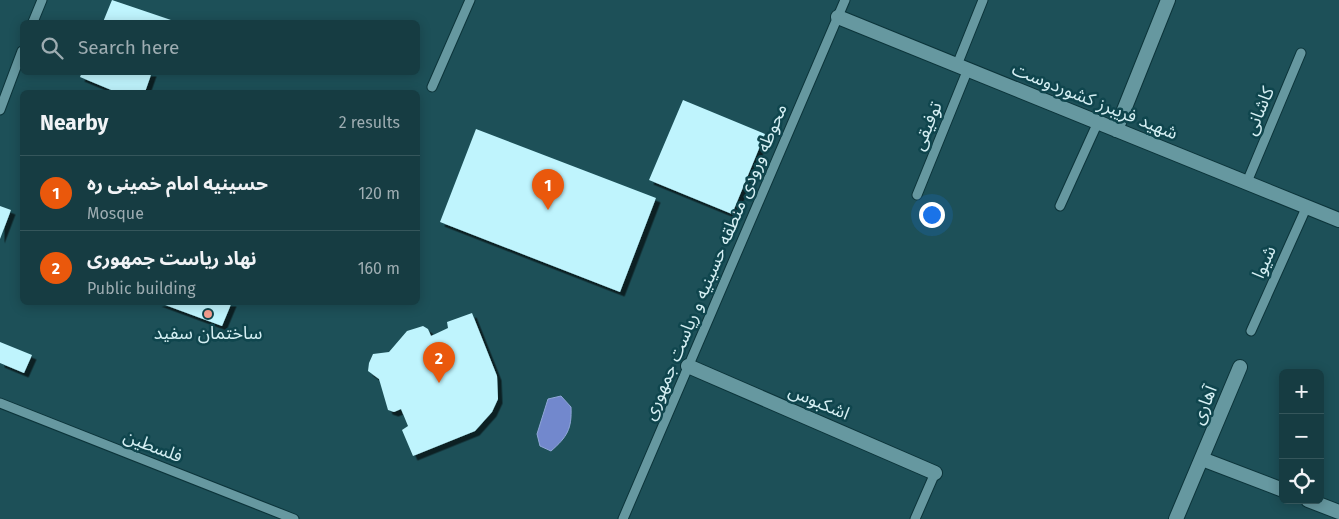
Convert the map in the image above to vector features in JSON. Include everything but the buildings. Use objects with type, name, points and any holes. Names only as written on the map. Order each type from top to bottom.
[{"type":"street","points":[[1116,130],[1168,0]]},
{"type":"street","name":"شهید فریبرز کشوردوست","points":[[838,17],[1339,220]]},
{"type":"street","name":"اشکبوس","points":[[688,366],[935,473]]},
{"type":"street","name":"آهاری","points":[[1176,519],[1240,367]]},
{"type":"street","points":[[1202,458],[1279,488]]},
{"type":"street","points":[[1318,504],[1339,512]]},
{"type":"lane","points":[[34,20],[42,0]]},
{"type":"lane","points":[[432,87],[470,0]]},
{"type":"lane","name":"محوطه ورودی منطقه حسینیه و ریاست جمهوری","points":[[623,519],[845,0]]},
{"type":"lane","name":"توفیقی","points":[[917,195],[962,67],[983,0]]},
{"type":"lane","name":"کاشانی","points":[[1247,182],[1301,53]]},
{"type":"lane","points":[[0,110],[20,56]]},
{"type":"lane","points":[[1060,206],[1098,122]]},
{"type":"lane","name":"شیوا","points":[[1251,331],[1307,206]]},
{"type":"lane","name":"فلسطین","points":[[0,403],[294,519]]},
{"type":"lane","points":[[915,519],[935,473]]},
{"type":"water","points":[[561,396],[571,407],[571,421],[565,437],[551,451],[540,446],[537,434],[548,399]]},
{"type":"place","name":"حسینیه امام خمینی ره","points":[[548,210]]},
{"type":"place","name":"ساختمان سفید","points":[[208,314]]},
{"type":"place","name":"نهاد ریاست جمهوری","points":[[439,383]]}]
